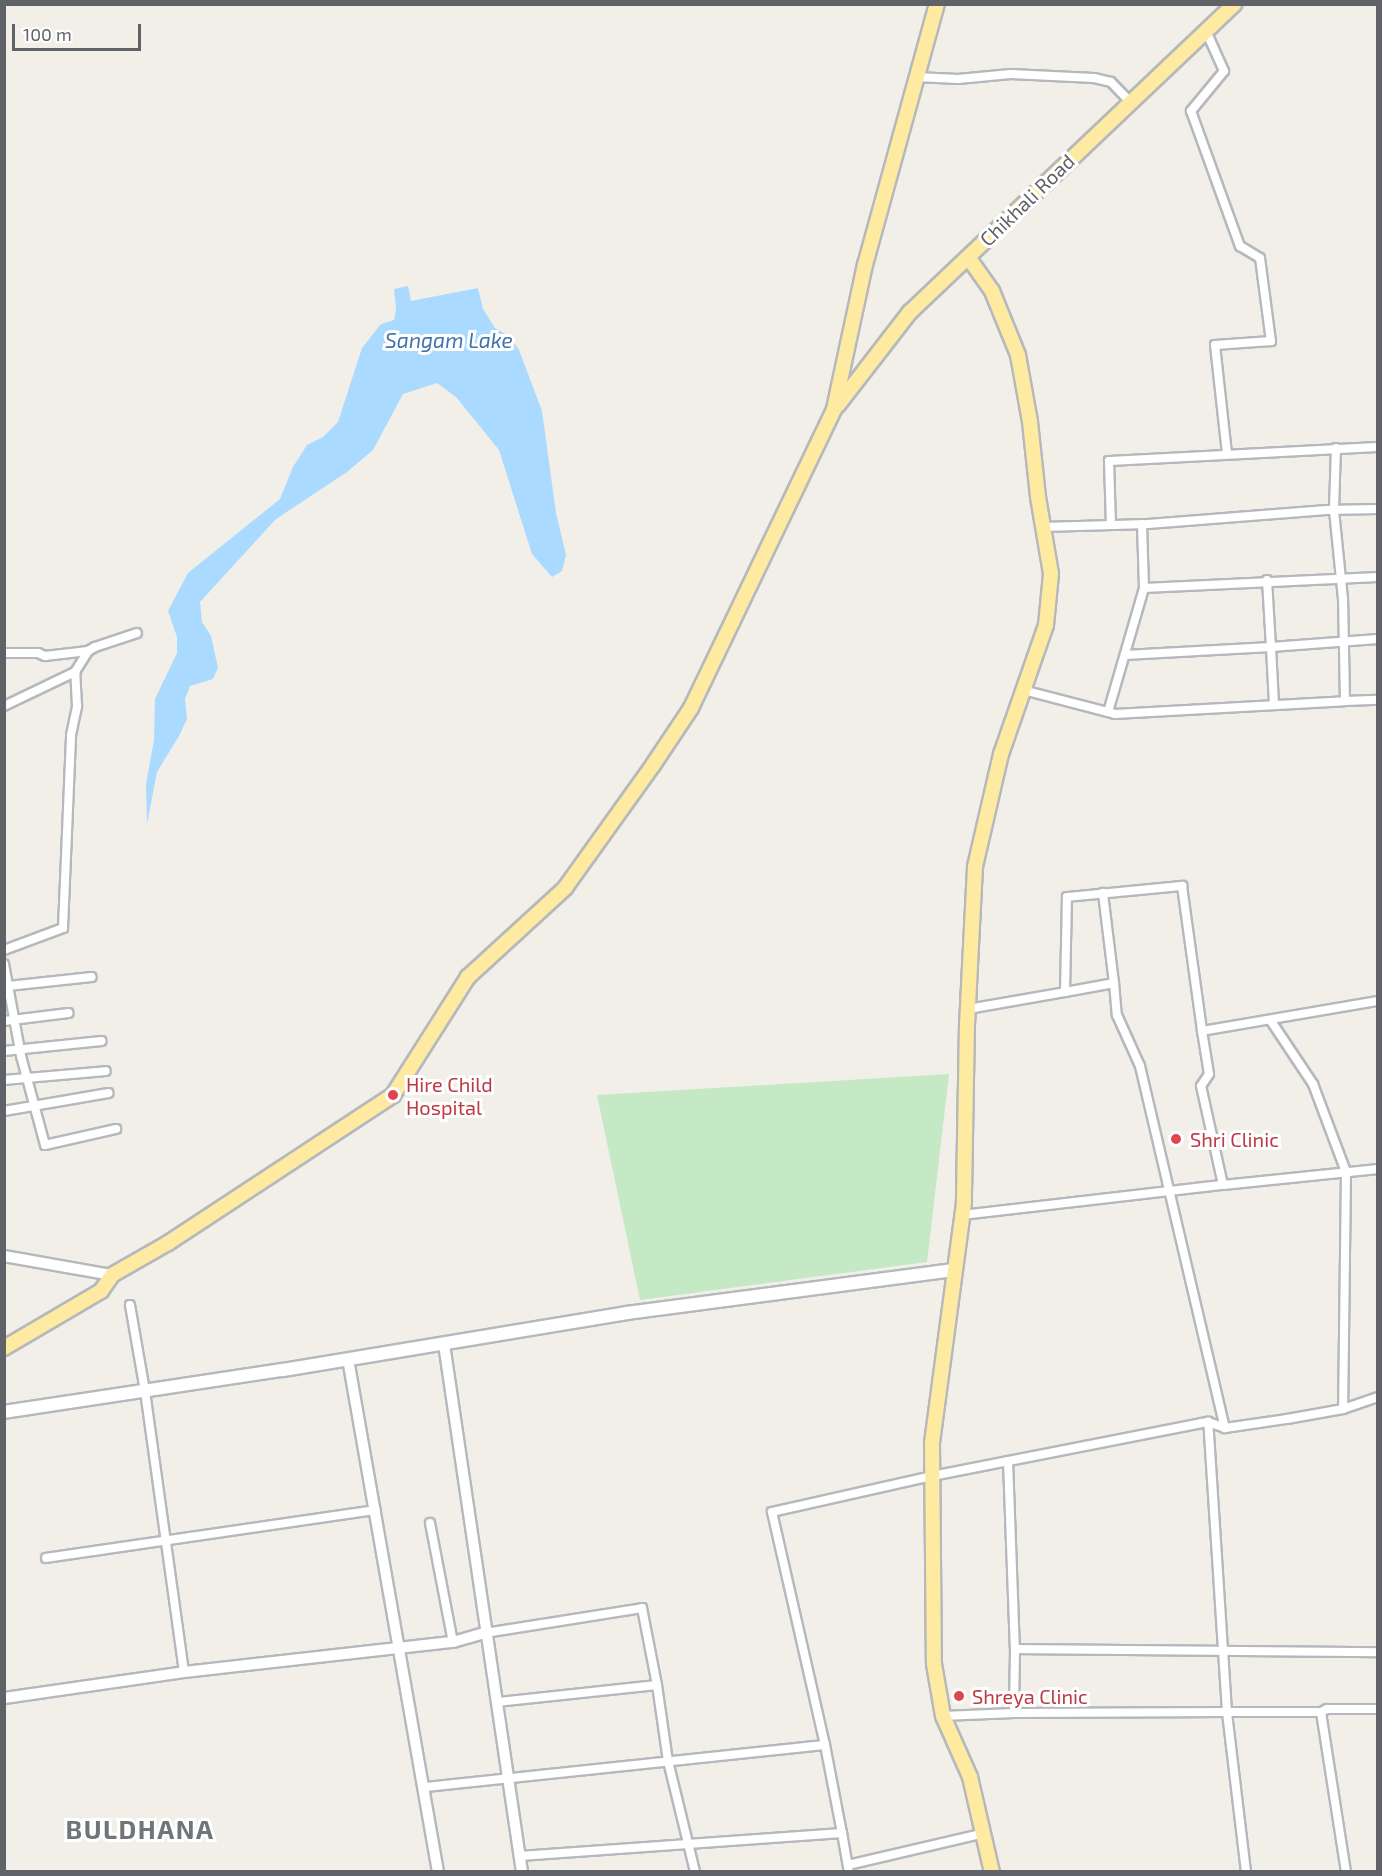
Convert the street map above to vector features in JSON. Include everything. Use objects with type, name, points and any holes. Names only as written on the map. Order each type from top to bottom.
[{"type":"highway","points":[[4,1348],[101,1291],[112,1275],[168,1243],[393,1095],[468,977],[565,888],[691,708],[834,409],[865,265],[937,4]]},
{"type":"highway","name":"Chikhali Road","points":[[834,409],[910,312],[1234,4]]},
{"type":"highway","points":[[968,257],[992,291],[1018,355],[1052,574],[1046,624],[1001,754],[975,867],[962,1215],[932,1443],[934,1664],[943,1716],[970,1778],[992,1872]]},
{"type":"main road","points":[[4,1412],[145,1392],[627,1313],[955,1270]]},
{"type":"street","points":[[1206,31],[1224,71],[1191,111],[1240,246],[1260,258],[1271,341],[1215,345],[1227,453]]},
{"type":"street","points":[[916,77],[958,79],[1011,74],[1094,78],[1111,82],[1130,102]]},
{"type":"street","points":[[1111,525],[1109,461],[1227,453],[1377,447]]},
{"type":"street","points":[[1336,448],[1334,510],[1341,577],[1345,701]]},
{"type":"street","points":[[1043,527],[1142,524],[1377,509]]},
{"type":"street","points":[[1108,712],[1144,588],[1142,524]]},
{"type":"street","points":[[1144,588],[1267,580],[1377,577]]},
{"type":"street","points":[[1267,580],[1274,704]]},
{"type":"street","points":[[4,706],[75,672],[88,651],[95,646],[137,633]]},
{"type":"street","points":[[1125,655],[1377,639]]},
{"type":"street","points":[[4,653],[38,653],[45,656],[88,651]]},
{"type":"street","points":[[4,951],[63,928],[65,922],[71,735],[77,706],[75,672]]},
{"type":"street","points":[[1023,690],[1115,714],[1377,700]]},
{"type":"street","points":[[1065,992],[1067,897],[1182,886],[1209,1074],[1201,1086],[1223,1185]]},
{"type":"street","points":[[1103,893],[1117,1015],[1140,1066],[1225,1428]]},
{"type":"street","points":[[4,964],[20,1049],[45,1145],[116,1130]]},
{"type":"street","points":[[9,986],[92,977]]},
{"type":"street","points":[[968,1009],[1114,983]]},
{"type":"street","points":[[1202,1031],[1271,1021],[1377,1001]]},
{"type":"street","points":[[4,1021],[69,1013]]},
{"type":"street","points":[[1271,1021],[1313,1084],[1346,1172],[1343,1408]]},
{"type":"street","points":[[4,1051],[101,1041]]},
{"type":"street","points":[[4,1080],[27,1076],[106,1071]]},
{"type":"street","points":[[4,1111],[108,1093]]},
{"type":"street","points":[[962,1215],[1377,1169]]},
{"type":"street","points":[[4,1256],[112,1275]]},
{"type":"street","points":[[130,1305],[145,1392],[184,1672]]},
{"type":"street","points":[[444,1344],[485,1633],[499,1702],[522,1872]]},
{"type":"street","points":[[348,1359],[376,1510],[398,1649],[425,1787],[438,1872]]},
{"type":"street","points":[[984,1833],[849,1868],[825,1745],[772,1512],[932,1476],[1208,1422],[1225,1428],[1343,1408],[1377,1397]]},
{"type":"street","points":[[1208,1422],[1227,1712],[1246,1872]]},
{"type":"street","points":[[1008,1461],[1015,1649],[1014,1713]]},
{"type":"street","points":[[46,1558],[376,1510]]},
{"type":"street","points":[[430,1523],[453,1642]]},
{"type":"street","points":[[4,1698],[184,1672],[453,1642],[485,1633],[642,1608],[657,1685],[668,1761],[695,1872]]},
{"type":"street","points":[[1015,1649],[1377,1652]]},
{"type":"street","points":[[499,1702],[657,1685]]},
{"type":"street","points":[[943,1716],[1014,1713],[1321,1712],[1327,1709],[1377,1708]]},
{"type":"street","points":[[1321,1712],[1346,1872]]},
{"type":"street","points":[[425,1787],[825,1745]]},
{"type":"street","points":[[520,1856],[842,1833]]},
{"type":"green space","points":[[949,1074],[927,1262],[640,1300],[597,1095]]},
{"type":"water","name":"Sangam Lake","points":[[408,286],[411,301],[478,288],[483,309],[495,328],[509,336],[519,350],[542,411],[556,513],[566,555],[562,571],[552,577],[532,554],[499,450],[456,397],[437,383],[403,394],[373,450],[347,472],[276,519],[200,602],[202,622],[211,636],[218,668],[213,679],[190,686],[185,699],[187,719],[157,772],[147,824],[146,784],[154,740],[155,699],[177,653],[177,637],[168,611],[188,573],[280,499],[293,467],[307,445],[323,437],[338,422],[362,348],[381,324],[394,320],[396,309],[394,289]]},
{"type":"place","name":"Hire Child Hospital","points":[[393,1095]]},
{"type":"place","name":"Shri Clinic","points":[[1176,1139]]},
{"type":"place","name":"Shreya Clinic","points":[[959,1696]]},
{"type":"district","name":"BULDHANA","points":[[140,1829]]}]
